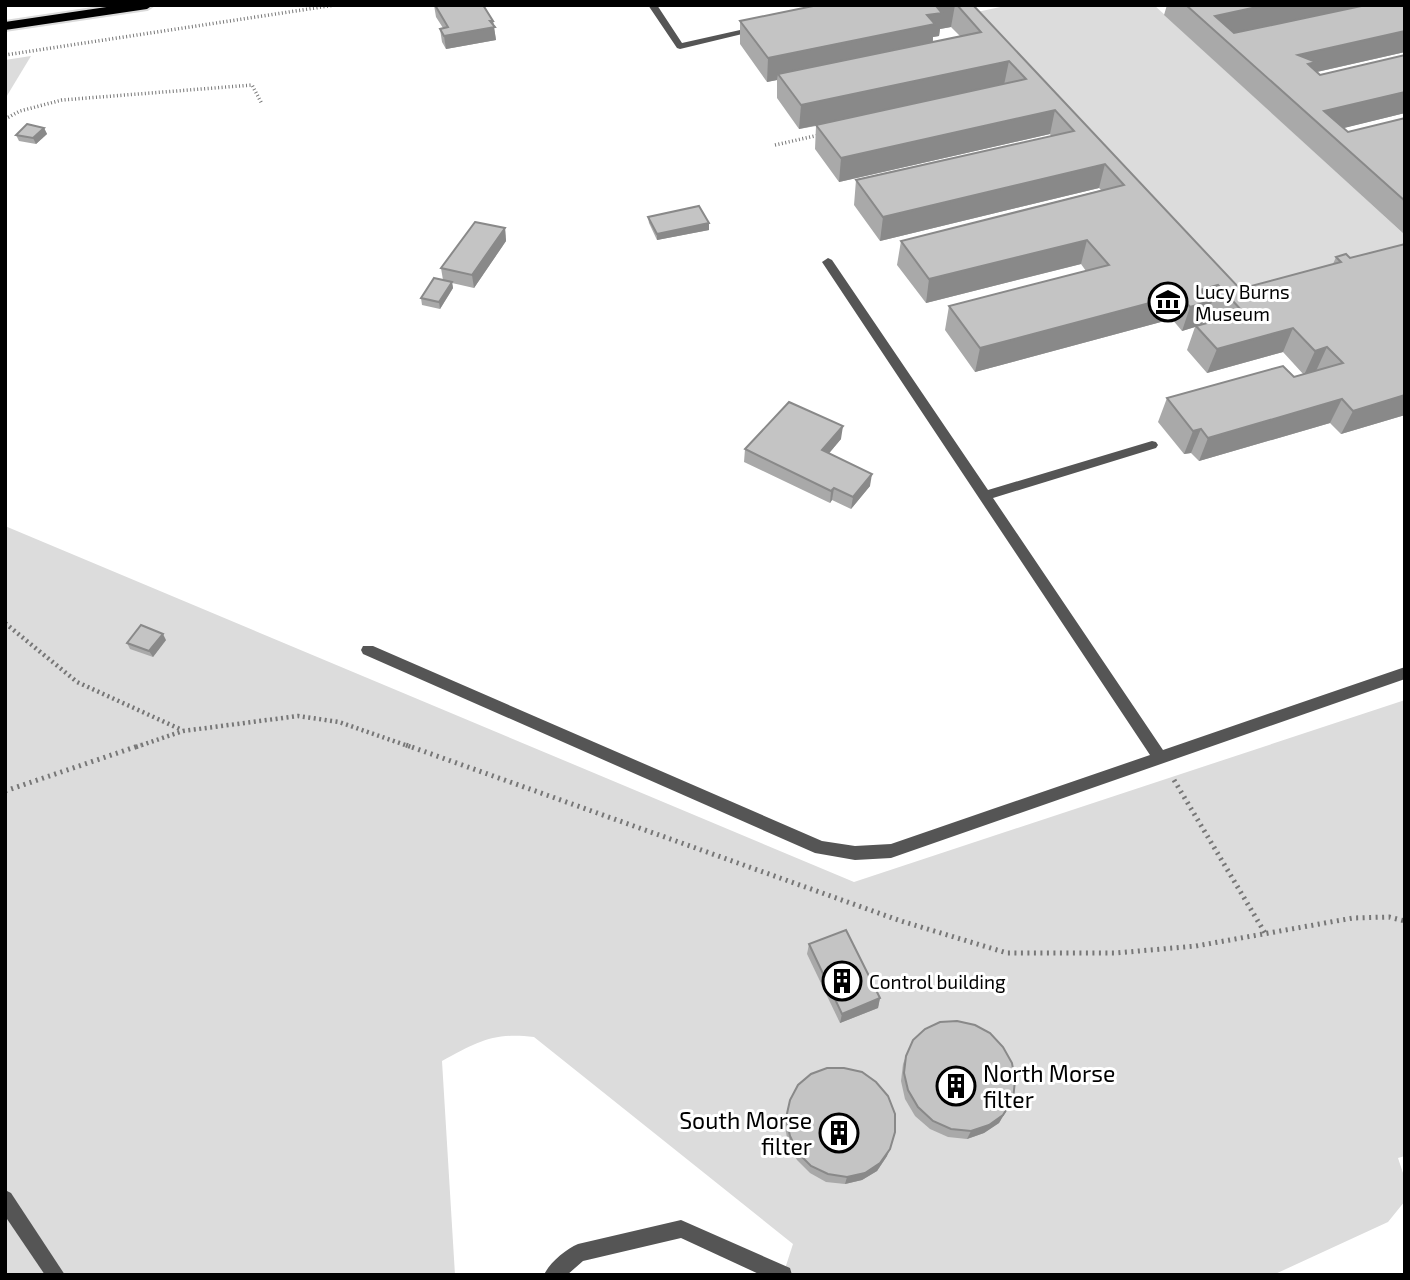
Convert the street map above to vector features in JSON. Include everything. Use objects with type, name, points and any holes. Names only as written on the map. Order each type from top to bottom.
[{"type":"highway","points":[[5,26],[147,5]]},
{"type":"street","points":[[653,5],[680,46],[765,28]]},
{"type":"street","points":[[828,262],[987,495],[1161,759]]},
{"type":"street","points":[[987,495],[1152,446]]},
{"type":"street","points":[[368,650],[821,848],[855,853],[891,851],[1405,673]]},
{"type":"street","points":[[5,1199],[56,1275]]},
{"type":"street","points":[[553,1275],[578,1253],[681,1229],[783,1275]]},
{"type":"path","points":[[5,55],[335,5]]},
{"type":"path","points":[[5,119],[43,103],[62,100],[252,85],[262,104]]},
{"type":"path","points":[[775,145],[830,133]]},
{"type":"path","points":[[5,623],[77,682],[183,731]]},
{"type":"path","points":[[5,791],[183,731],[298,716],[338,722],[901,921],[1007,953],[1130,951],[1196,946],[1353,918],[1390,917],[1405,920]]},
{"type":"path","points":[[1161,759],[1265,933]]},
{"type":"shaded area","points":[[1010,5],[1154,5],[1405,235],[1405,265],[1231,313],[958,16]]},
{"type":"shaded area","points":[[31,56],[5,99],[5,60]]},
{"type":"shaded area","points":[[5,526],[854,882],[1405,700],[1405,1156],[1398,1158],[1405,1179],[1405,1201],[1388,1222],[1273,1275],[783,1275],[793,1244],[534,1037],[508,1036],[486,1040],[442,1061],[455,1275],[5,1275]]},
{"type":"building","points":[[435,5],[483,5],[495,27],[444,36],[440,29],[448,27]]},
{"type":"building","points":[[818,5],[946,5],[937,7],[942,13],[927,15],[935,24],[768,58],[740,21]]},
{"type":"building","points":[[957,5],[973,5],[1240,289],[1341,262],[1336,257],[1346,254],[1350,258],[1405,244],[1405,395],[1353,411],[1342,399],[1208,438],[1201,429],[1193,431],[1167,398],[1283,366],[1294,377],[1343,363],[1327,347],[1315,351],[1293,328],[1217,349],[1196,326],[1244,313],[1218,285],[1200,290],[1210,301],[1190,307],[1180,295],[980,348],[949,306],[1109,265],[1087,240],[929,279],[901,241],[1124,185],[1105,164],[883,217],[856,180],[1074,131],[1055,110],[841,158],[816,125],[1026,79],[1009,61],[801,105],[778,74],[981,32]]},
{"type":"building","points":[[1186,5],[1266,5],[1215,16],[1234,33],[1366,5],[1405,5],[1405,31],[1298,55],[1316,62],[1308,64],[1320,75],[1405,55],[1405,92],[1324,111],[1348,132],[1405,118],[1405,201]]},
{"type":"building","points":[[27,124],[44,128],[33,138],[16,135]]},
{"type":"building","points":[[699,206],[709,223],[657,234],[648,217]]},
{"type":"building","points":[[475,222],[505,228],[472,275],[441,268]]},
{"type":"building","points":[[434,278],[452,282],[439,302],[421,298]]},
{"type":"building","points":[[789,402],[843,426],[822,450],[872,474],[853,497],[834,488],[831,491],[745,449]]},
{"type":"building","points":[[141,625],[163,634],[149,651],[127,643]]},
{"type":"building","name":"Control building","points":[[846,930],[880,998],[842,1014],[809,944]]},
{"type":"building","name":"North Morse filter","points":[[957,1021],[975,1025],[990,1033],[1003,1047],[1012,1063],[1015,1081],[1013,1099],[1003,1115],[989,1125],[971,1131],[951,1129],[933,1121],[918,1107],[908,1090],[904,1073],[906,1056],[913,1040],[925,1029],[940,1022]]},
{"type":"building","name":"South Morse filter","points":[[827,1068],[862,1072],[876,1082],[888,1096],[895,1114],[895,1132],[890,1149],[880,1163],[865,1173],[847,1177],[828,1174],[811,1166],[798,1153],[790,1136],[786,1118],[790,1100],[798,1085],[811,1074]]},
{"type":"place","name":"Lucy Burns Museum","points":[[1168,302]]},
{"type":"place","name":"Control building","points":[[842,981]]},
{"type":"place","name":"North Morse filter","points":[[956,1086]]},
{"type":"place","name":"South Morse filter","points":[[839,1133]]}]
